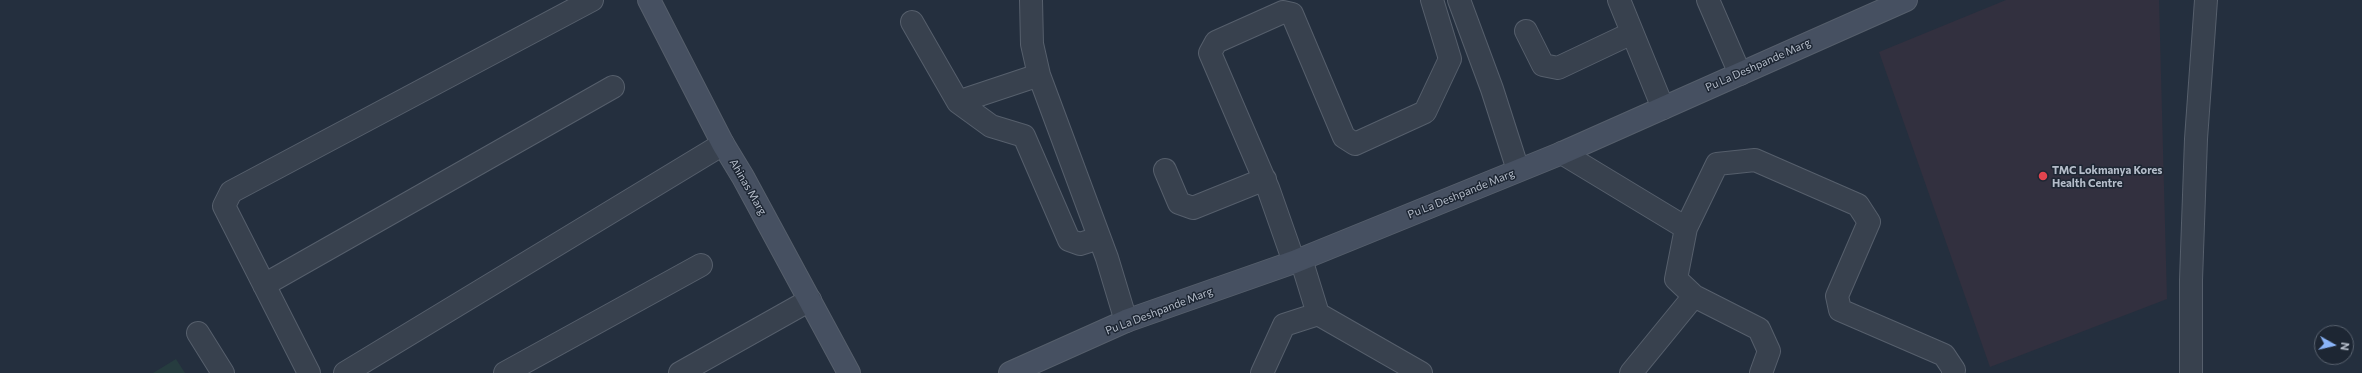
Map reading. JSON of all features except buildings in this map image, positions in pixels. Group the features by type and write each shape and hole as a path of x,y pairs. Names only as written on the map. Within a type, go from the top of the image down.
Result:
{"street":[{"path":"308,373 224,206 231,192 592,0"},
{"name":"Ahinas Marg","path":"649,0 723,144 849,373"},
{"path":"1031,0 1032,44 1039,75 1107,258 1126,321"},
{"path":"1421,373 1318,314 1298,260 1265,180 1210,53 1216,42 1283,12 1292,14 1344,137 1355,144 1425,112 1450,60 1432,0"},
{"path":"1459,0 1492,89 1518,170"},
{"path":"1619,0 1663,108"},
{"path":"1708,0 1740,74"},
{"name":"Pu La Deshpande Marg","path":"1010,373 1126,321 1298,260 1562,153 1906,0"},
{"path":"2191,373 2191,280 2196,139 2206,0"},
{"path":"912,22 958,102 991,126 1024,136 1069,240 1080,244 1099,238"},
{"path":"1526,31 1543,65 1558,68 1632,33"},
{"path":"958,102 1039,75"},
{"path":"264,285 613,87"},
{"path":"345,373 723,144"},
{"path":"1562,153 1686,228"},
{"path":"1761,373 1769,351 1759,329 1694,296 1676,279 1686,228 1717,164 1755,160 1858,205 1869,222 1837,296 1840,310 1944,355 1954,370 1953,373"},
{"path":"1165,170 1179,203 1193,208 1265,180"},
{"path":"505,373 701,265"},
{"path":"1631,373 1694,296"},
{"path":"680,373 810,300"},
{"path":"1262,373 1284,325 1318,314"},
{"path":"198,333 223,373"}],"shaded area":[{"name":"TMC Lokmanya Kores Health Centre","path":"2006,0 2159,0 2167,299 1990,367 1879,52"}],"green space":[{"path":"176,359 185,373 153,373"}],"place":[{"name":"TMC Lokmanya Kores Health Centre","path":"2043,176"}]}
